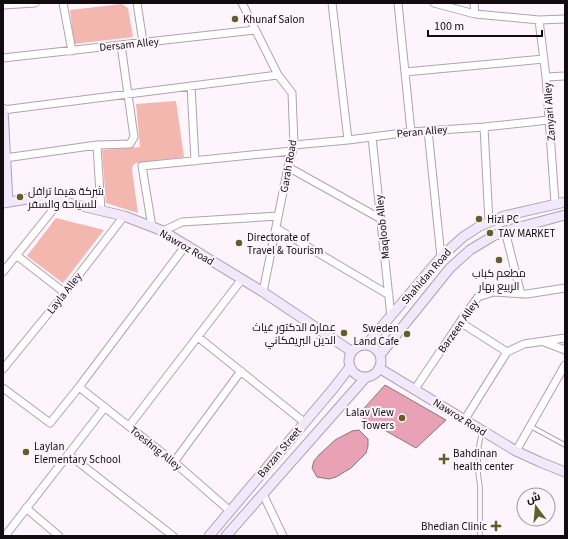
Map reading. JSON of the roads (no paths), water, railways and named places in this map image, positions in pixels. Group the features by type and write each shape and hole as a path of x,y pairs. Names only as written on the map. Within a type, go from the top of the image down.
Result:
{"main road":[{"path":"3,109 5,203"},
{"name":"Nawroz Road","path":"5,203 39,197 124,216 163,231 263,292 351,351"},
{"name":"Shahidan Road","path":"366,345 391,318 441,257 463,237 488,222 504,216 565,202"},
{"name":"Shahidan Road","path":"380,355 450,268 481,242 505,231 565,215"},
{"path":"366,345 374,348 380,355 381,364 374,374 366,377 357,375 350,367 349,358 351,351 357,347 366,345"},
{"name":"Barzan Street","path":"209,536 350,367"},
{"name":"Nawroz Road","path":"379,368 516,451 565,472"},
{"name":"Barzan Street","path":"231,534 263,494 366,377"}],"street":[{"path":"3,5 34,3"},
{"path":"63,3 72,50"},
{"path":"137,3 143,42"},
{"name":"Garah Road","path":"242,3 278,75 292,93 293,148 263,292"},
{"path":"332,3 348,140"},
{"path":"398,3 411,132"},
{"path":"434,3 475,14 538,20 565,19"},
{"path":"474,3 475,14"},
{"name":"Zanyari Alley","path":"538,20 544,59 550,120 555,204"},
{"name":"Dersam Alley","path":"3,58 255,30"},
{"path":"5,158 97,146 130,144 134,138 121,45"},
{"path":"405,72 544,59"},
{"path":"3,109 278,75"},
{"path":"546,77 565,76"},
{"path":"191,86 195,161"},
{"name":"Peran Alley","path":"152,227 142,166 195,161 428,130 484,127 550,120"},
{"path":"484,127 488,222"},
{"path":"428,130 441,257"},
{"name":"Maqloob Alley","path":"372,137 391,318"},
{"path":"97,146 101,211"},
{"path":"288,167 381,219"},
{"path":"3,272 60,201"},
{"name":"Layla Alley","path":"3,369 65,293 124,216"},
{"path":"163,231 182,222 278,216"},
{"path":"276,228 389,295"},
{"path":"505,231 520,294"},
{"path":"3,388 50,423 80,386 186,245"},
{"path":"16,255 65,293"},
{"path":"128,426 242,279"},
{"name":"Barzeen Alley","path":"415,389 478,297 493,292 520,294 565,288"},
{"path":"460,322 507,352"},
{"path":"198,337 304,422"},
{"path":"465,419 507,352 524,344 565,338"},
{"path":"543,342 565,350"},
{"path":"516,451 565,365"},
{"path":"174,462 241,371"},
{"name":"Toeshng Alley","path":"80,386 174,462 230,511"},
{"path":"5,536 105,407"},
{"path":"68,454 172,536"},
{"path":"263,494 283,536"},
{"path":"26,508 59,536"}],"lane":[{"path":"530,426 565,445"},
{"path":"480,536 480,487 478,472 479,445 482,430"}],"place":[{"name":"Khunaf Salon","path":"235,19"},
{"name":"شركة هيما ترافل للسياحة والسفر","path":"20,197"},
{"name":"Hizl PC","path":"479,219"},
{"name":"TAV MARKET","path":"490,233"},
{"name":"Directorate of Travel & Tourism","path":"239,243"},
{"name":"مطعم كباب الربيع بهار","path":"499,260"},
{"name":"عمارة الدكتور غياث الدين البريفكاني","path":"344,333"},
{"name":"Sweden Land Cafe","path":"407,334"},
{"name":"Lalav View Towers","path":"402,418"},
{"name":"Laylan Elementary School","path":"26,452"},
{"name":"Bahdinan health center","path":"444,459"},
{"name":"Bhedian Clinic","path":"496,526"}]}
